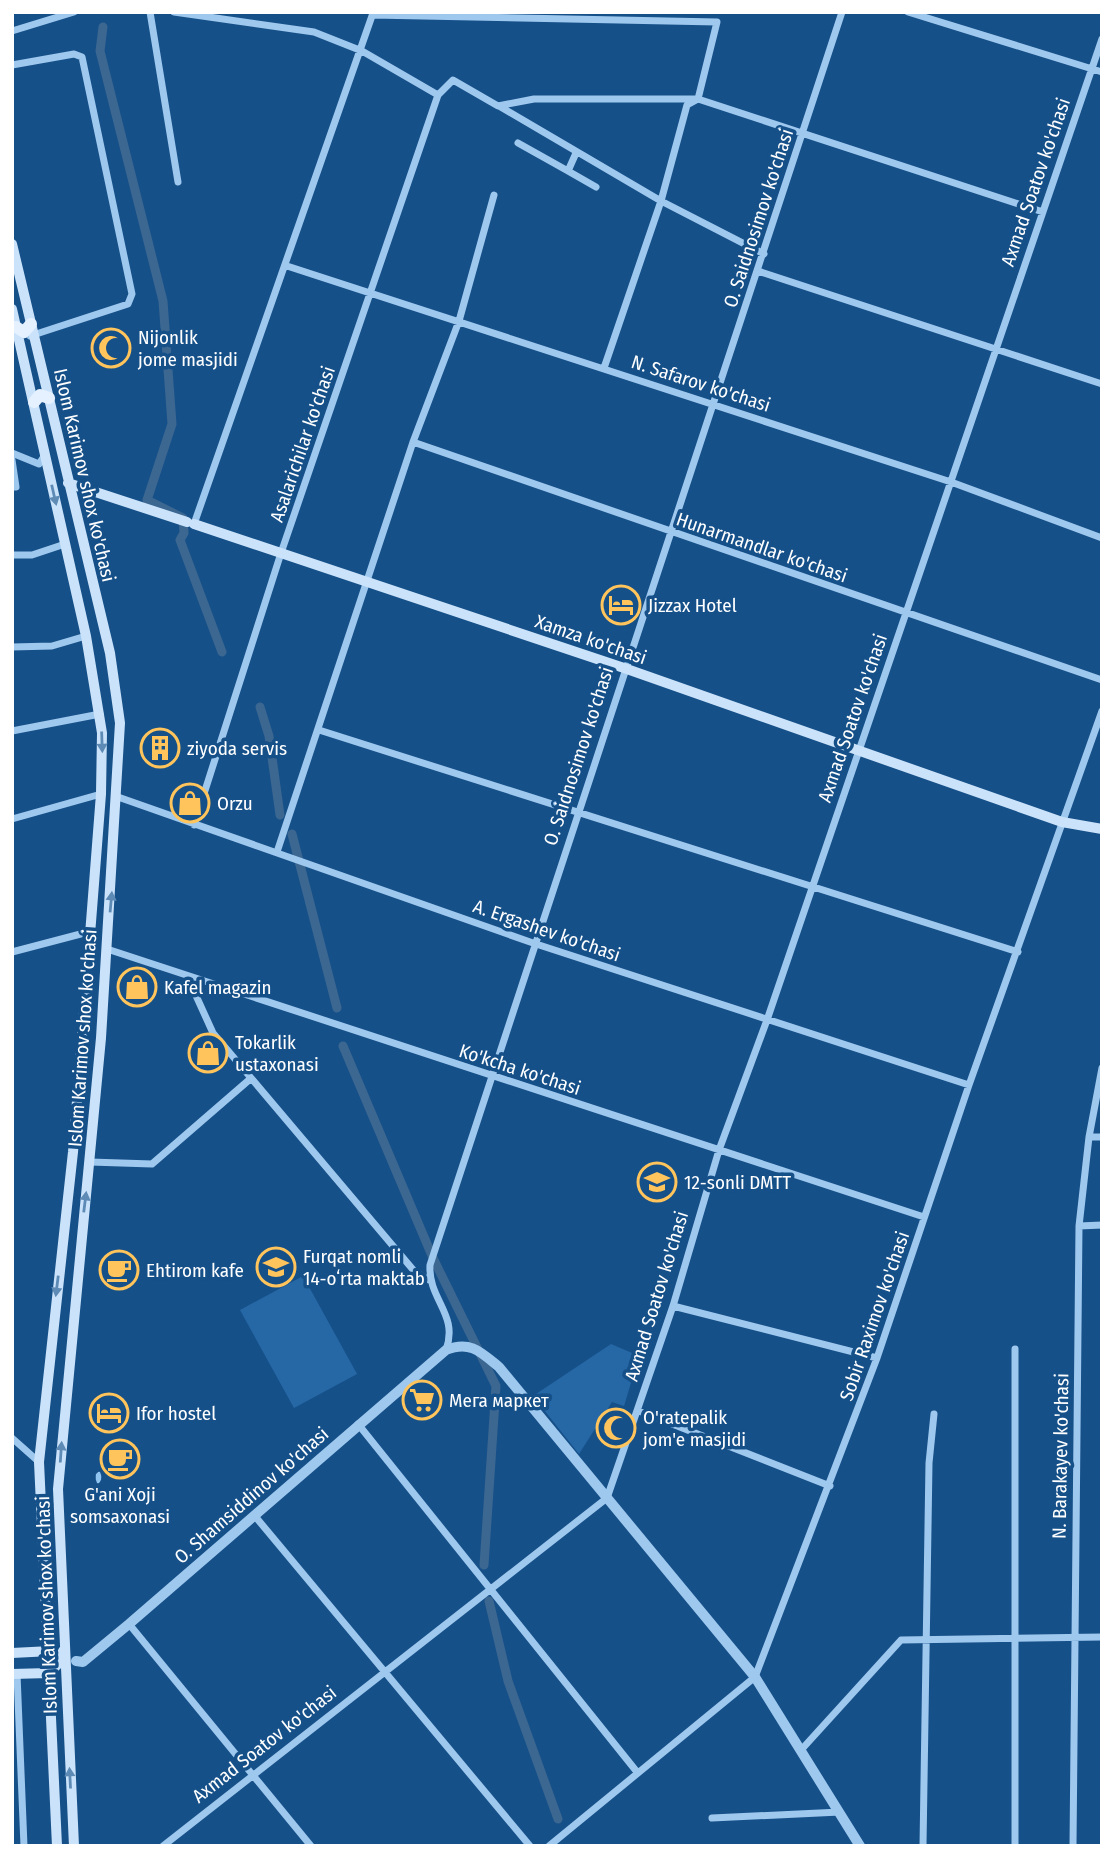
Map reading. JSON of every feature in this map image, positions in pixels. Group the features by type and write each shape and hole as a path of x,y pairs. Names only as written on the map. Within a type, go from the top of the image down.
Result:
{"main road":[{"name":"Islom Karimov shox ko'chasi","path":"12,244 110,653 120,723 118,797 91,1158 58,1489 74,1846"},
{"name":"Islom Karimov shox ko'chasi","path":"12,309 86,636 100,714 101,794 92,931 73,1152 39,1462 57,1846"},
{"path":"18,332 32,329"},
{"path":"34,402 40,395 49,398"},
{"name":"Xamza ko'chasi","path":"68,483 624,668 1062,822 1102,829"},
{"path":"73,1152 75,1157 82,1161 91,1158"},
{"path":"63,1229 74,1222 82,1232"},
{"path":"12,1653 64,1649 59,1663 49,1672"},
{"path":"15,1674 65,1672"}],"street":[{"path":"12,31 74,12"},
{"path":"150,12 178,181"},
{"path":"174,12 314,32 362,51 438,94"},
{"path":"604,368 661,201 687,105 698,99 720,12"},
{"name":"O. Saidnosimov ko'chasi","path":"429,1280 430,1265 533,943 669,533 715,404 842,12"},
{"path":"908,12 1102,72"},
{"path":"187,522 287,266 373,14 717,22"},
{"name":"Axmad Soatov ko'chasi","path":"163,1846 607,1498 673,1306 719,1150 767,1020 1102,39"},
{"path":"12,65 74,54 82,57 132,294 128,304 32,329"},
{"name":"Asalarichilar ko'chasi","path":"194,825 281,553 438,94 453,80 498,106"},
{"path":"498,106 534,99 698,99 1044,212"},
{"path":"498,106 661,201 764,254"},
{"path":"518,144 596,187"},
{"path":"568,171 576,153"},
{"path":"277,852 413,442 459,321 494,195"},
{"name":"N. Safarov ko'chasi","path":"287,266 951,482 1102,538"},
{"path":"758,271 1102,384"},
{"name":"Hunarmandlar ko'chasi","path":"413,442 669,533 1102,680"},
{"path":"12,453 39,464 46,455"},
{"path":"12,460 14,487"},
{"path":"12,555 32,555 65,544"},
{"path":"12,647 52,646 86,636"},
{"name":"Sobir Raximov ko'chasi","path":"549,1846 755,1677 831,1486 877,1358 969,1085 1102,711"},
{"path":"12,731 100,714"},
{"path":"319,730 1018,952"},
{"path":"12,819 101,794"},
{"name":"A. Ergashev ko'chasi","path":"118,797 533,943 969,1085"},
{"path":"12,952 92,931"},
{"name":"Ko'kcha ko'chasi","path":"107,949 188,978 925,1217"},
{"path":"188,978 213,1033 250,1080 415,1272 429,1280 452,1325 446,1350"},
{"name":"N. Barakayev ko'chasi","path":"1073,1846 1072,1637 1079,1226 1089,1137 1102,1069"},
{"path":"91,1158 152,1164 250,1080"},
{"path":"1089,1137 1102,1137"},
{"path":"1079,1226 1102,1225"},
{"path":"673,1306 877,1358"},
{"path":"446,1350 461,1344 478,1350 499,1367 755,1677 860,1846"},
{"path":"1014,1846 1015,1349"},
{"name":"O. Shamsiddinov ko'chasi","path":"65,1672 76,1661 83,1662 129,1625 446,1350"},
{"name":"Axmad Soatov ko'chasi","path":"639,1410 831,1486"},
{"path":"923,1846 929,1464 934,1413"},
{"path":"358,1424 637,1772"},
{"path":"12,1438 39,1462"},
{"path":"254,1515 530,1846"},
{"path":"129,1625 312,1846"},
{"path":"802,1749 901,1640 1102,1637"},
{"path":"64,1649 76,1661"},
{"path":"15,1674 16,1737 24,1846"},
{"path":"712,1818 841,1812"}],"shaded area":[{"path":"303,1276 357,1374 294,1408 240,1310"},
{"path":"611,1344 639,1356 624,1406 612,1402 579,1454 533,1396"}],"waterway":[{"path":"103,27 100,51 163,301 172,424 147,500 183,518 184,533 180,540 222,652"},
{"path":"260,707 269,736 280,815"},
{"path":"292,834 337,1008"},
{"path":"343,1046 433,1258 496,1386 484,1565"},
{"path":"99,1473 100,1476 97,1475 99,1473"},
{"path":"97,1476 100,1476 100,1478 97,1479 97,1476"},
{"path":"97,1479 100,1479 98,1482 97,1479"},
{"path":"489,1601 508,1681 558,1819"}],"place":[{"name":"Nijonlik jome masjidi","path":"111,348"},
{"name":"Jizzax Hotel","path":"621,605"},
{"name":"ziyoda servis","path":"160,748"},
{"name":"Orzu","path":"190,803"},
{"name":"Kafel magazin","path":"137,987"},
{"name":"Tokarlik ustaxonasi","path":"208,1053"},
{"name":"12-sonli DMTT","path":"657,1182"},
{"name":"Furqat nomli 14-oʻrta maktab","path":"276,1267"},
{"name":"Ehtirom kafe","path":"119,1270"},
{"name":"Мега маркет","path":"422,1400"},
{"name":"Ifor hostel","path":"109,1413"},
{"name":"O'ratepalik jom'e masjidi","path":"616,1428"},
{"name":"G'ani Xoji somsaxonasi","path":"120,1459"}]}
